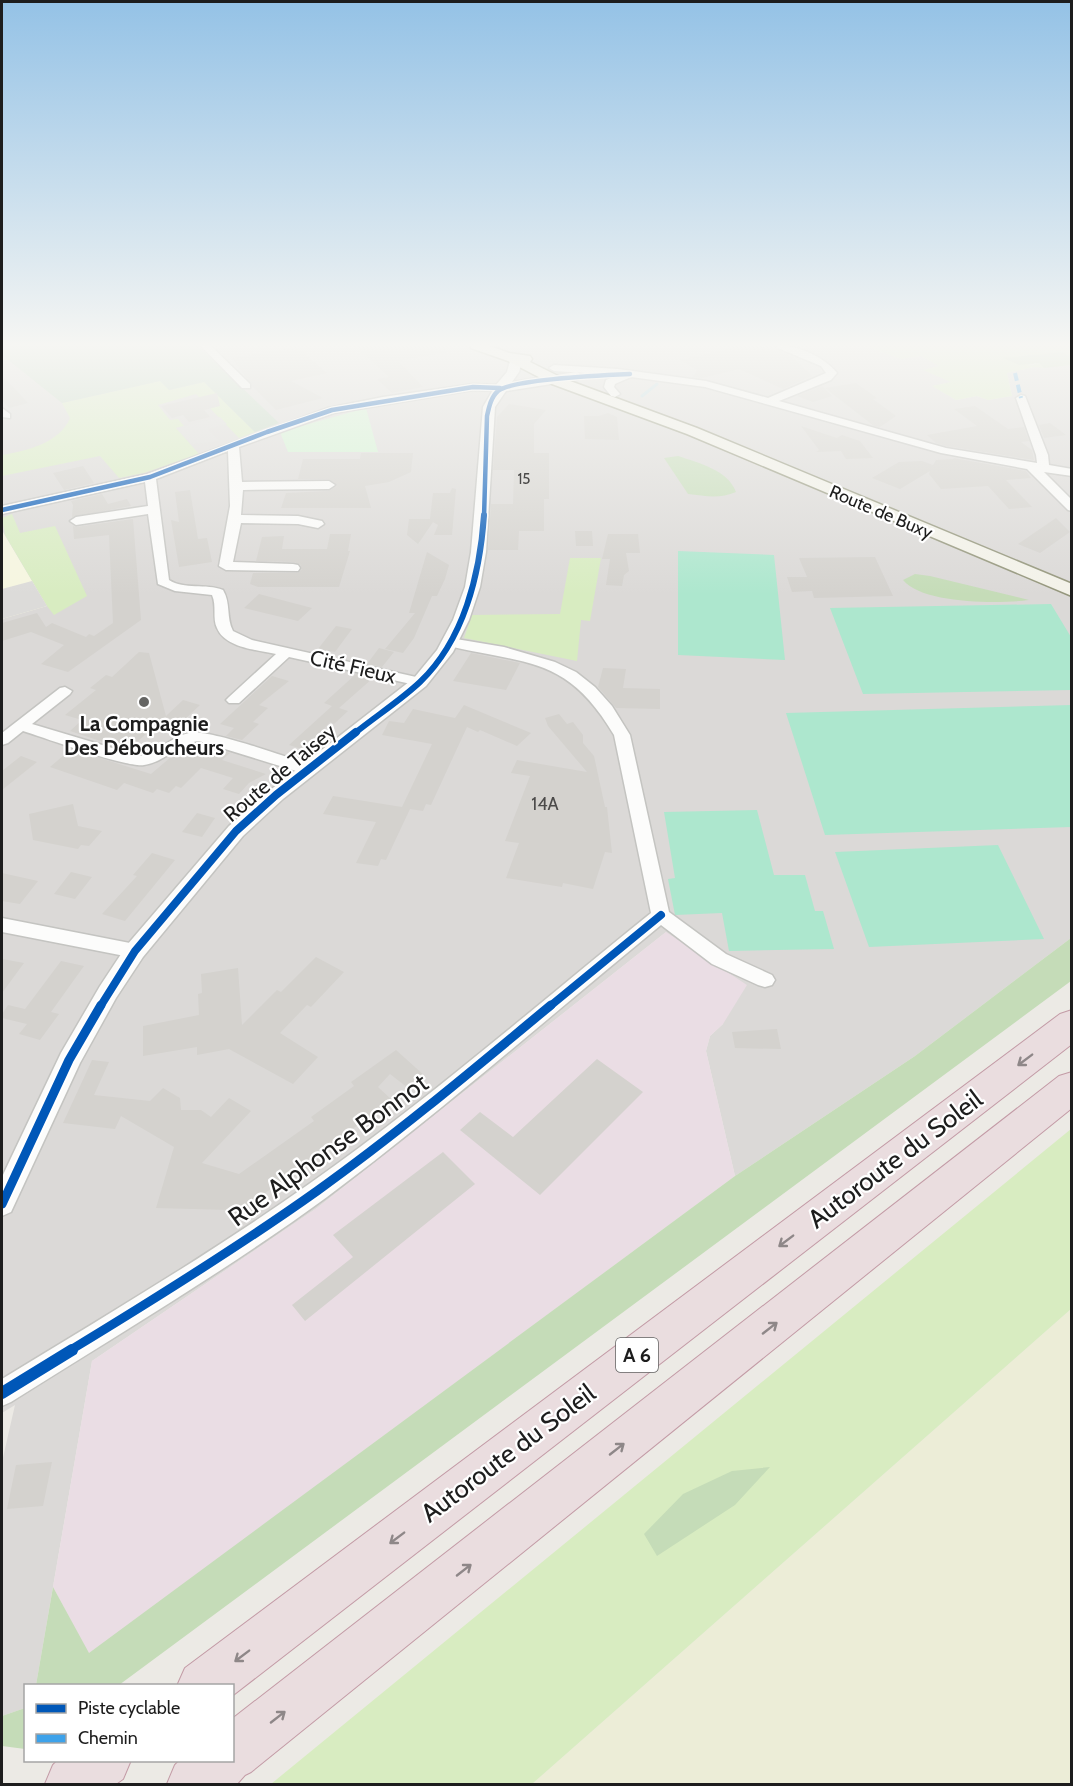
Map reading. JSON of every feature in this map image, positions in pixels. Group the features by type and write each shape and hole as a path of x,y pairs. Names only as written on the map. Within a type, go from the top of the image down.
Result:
{"highway":[{"name":"Autoroute du Soleil","path":"206,1684 1071,1024"},
{"path":"234,1751 1071,1087"},
{"path":"72,1785 103,1762"},
{"path":"194,1785 223,1762"}],"main road":[{"name":"Route de Buxy","path":"686,428 1071,591"},
{"name":"Route de Buxy","path":"686,428 692,431"}],"street":[{"path":"2,510 150,477 277,428"},
{"name":"Route de Taisey","path":"2,1204 69,1060 108,992 135,951 236,831 420,682 436,666 466,608 481,549 488,428"},
{"name":"Route de Buxy","path":"865,428 934,448 1071,473"},
{"path":"1032,428 1042,455 1037,468 1071,507"},
{"path":"233,445 238,486 237,519 225,567 293,568"},
{"name":"Cité Fieux","path":"150,477 163,581 171,588 199,588 218,593 222,600 222,625 229,636 248,643 420,682"},
{"path":"238,486 329,485"},
{"path":"76,521 154,509"},
{"path":"237,519 298,520 318,524"},
{"path":"181,602 199,588"},
{"path":"450,642 524,656 560,669 584,684 612,717 621,735 661,915 719,959 765,980"},
{"name":"Cité Fieux","path":"234,700 286,652"},
{"path":"2,741 65,691"},
{"path":"22,726 138,761 147,761 157,757 188,736 200,736 309,770"},
{"name":"Rue Alphonse Bonnot","path":"2,1393 176,1284 318,1190 661,915"},
{"path":"2,925 135,951"}],"shaded area":[{"path":"2,428 1071,428 1071,938 915,1056 735,1176 706,1051 710,1036 723,1024 666,932 317,1208 92,1361 36,1684 24,1684 24,1708 2,1716 2,1462 15,1405 2,1413"},
{"path":"176,428 210,428 208,429 220,441 191,444"},
{"path":"251,428 265,428 255,432"},
{"path":"2,532 47,606 2,619"},
{"path":"32,581 47,606 2,619 2,589"},
{"path":"666,932 747,985 723,1024 710,1036 706,1051 735,1176 89,1654 53,1587 92,1361 317,1208"},
{"path":"1071,1309 1071,1784 532,1784"}],"green space":[{"path":"64,428 176,428 199,454 144,473 119,478 100,456 2,476 2,455 41,444 59,434"},
{"path":"230,428 251,428 255,432 239,438"},
{"path":"293,428 372,428 378,452 288,452 280,432"},
{"path":"678,456 712,468 727,478 736,492 718,496 688,494 664,458"},
{"path":"12,514 20,533 55,526 87,596 54,615 5,535 2,518"},
{"path":"678,551 774,555 785,660 678,655"},
{"path":"570,558 601,558 590,621 581,620 577,661 464,638 472,615 560,614"},
{"path":"915,574 1029,600 981,602 944,598 913,588 903,580"},
{"path":"1051,604 1071,637 1071,690 863,694 830,608"},
{"path":"1071,705 1071,827 825,835 786,713"},
{"path":"757,810 774,875 805,875 815,911 823,911 834,949 729,951 722,913 675,915 668,879 675,878 664,812"},
{"path":"998,845 1044,939 869,947 835,852"},
{"path":"1071,938 1071,981 120,1684 36,1684 53,1587 89,1653 735,1176 915,1056"},
{"path":"1071,1129 1071,1309 532,1784 271,1784"},
{"path":"770,1467 735,1505 657,1556 644,1534 683,1494 732,1471"},
{"path":"24,1708 24,1749 2,1746 2,1716"}],"building":[{"path":"496,428 534,428 534,453 549,453 549,499 544,499 544,531 519,531 518,550 488,550 491,504 513,504 514,470 493,470"},
{"path":"585,428 618,428 619,440 585,439"},
{"path":"803,428 837,438 842,435 860,441 873,458 846,459 841,451 816,452 819,450"},
{"path":"964,428 1024,428 1029,441 1021,442 1032,450 1034,460 946,446 936,443 927,435"},
{"path":"1040,428 1057,428 1066,435 1044,438"},
{"path":"361,453 413,453 411,472 389,482 365,486 371,508 281,508 286,493 329,491 337,486 329,479 298,479 303,459 360,459"},
{"path":"953,458 1026,471 1031,478 1006,480 1032,507 1009,509 988,486 941,489 929,474 930,471 900,489 872,478 899,462 922,461 933,465 936,460"},
{"path":"83,466 94,483 64,490 53,473"},
{"path":"452,488 456,489 452,535 434,535 438,525 433,522 418,544 407,535 409,519 430,519 433,493 450,493"},
{"path":"190,490 198,539 207,538 212,562 179,567 171,520 179,522 175,492"},
{"path":"102,494 108,504 127,499 131,506 72,517 71,501"},
{"path":"1056,518 1070,532 1040,553 1018,544"},
{"path":"133,519 141,620 68,672 41,664 64,645 31,632 2,641 2,623 37,613 46,627 52,623 86,637 89,634 94,636 113,623 109,535 74,539 73,526"},
{"path":"575,531 592,531 593,546 576,546"},
{"path":"330,534 351,534 348,551 350,551 339,587 258,587 250,584 253,573 298,573 302,569 300,564 293,562 256,561 262,537 284,536 282,549 327,549"},
{"path":"608,534 638,534 640,553 626,553 629,571 624,575 622,586 606,585 610,559 602,559"},
{"path":"427,552 449,565 445,579 437,596 432,596 414,638 403,653 385,649 415,613 409,613"},
{"path":"875,557 893,596 814,598 812,591 792,592 787,577 807,577 799,558"},
{"path":"259,594 312,608 298,621 244,608"},
{"path":"336,626 352,629 335,652 318,649"},
{"path":"379,648 394,652 382,667 367,664"},
{"path":"139,652 149,653 166,716 183,700 200,705 182,722 165,717 128,750 70,731 82,720 65,715 96,690 90,688 106,675 112,677"},
{"path":"471,653 520,663 506,690 453,681"},
{"path":"603,668 626,669 623,688 660,689 660,709 616,708 598,687"},
{"path":"356,674 373,678 339,708 348,711 334,724 330,722 305,750 289,745 332,706 324,703"},
{"path":"272,676 289,681 259,705 268,708 253,722 259,724 242,740 226,736 234,728 220,724"},
{"path":"464,705 531,733 517,746 480,730 478,732 467,727 431,805 426,804 423,811 410,809 386,860 381,859 378,866 356,863 376,822 323,814 333,796 402,807 432,744 382,735 389,721 404,723 413,709 455,718"},
{"path":"559,714 567,724 573,722 583,735 583,743 594,756 605,807 607,807 612,853 605,852 593,889 563,883 562,887 506,878 519,843 505,841 530,776 511,773 517,760 587,772 548,726 545,718"},
{"path":"213,748 230,753 222,760 266,774 249,783 239,794 223,789 233,778 201,768 181,788 176,786 169,793 157,789 153,793 124,783 117,790 50,767 71,749 151,774 178,751 204,757"},
{"path":"21,756 37,762 2,790 2,771"},
{"path":"73,804 78,826 102,831 89,846 81,845 78,849 33,840 29,814"},
{"path":"197,813 215,818 202,837 182,832"},
{"path":"152,853 175,860 125,921 102,914 137,876 133,875"},
{"path":"71,872 92,877 75,899 54,894"},
{"path":"2,873 38,881 20,904 2,901"},
{"path":"316,957 344,972 311,1007 307,1005 280,1033 318,1057 293,1084 229,1049 197,1055 197,1047 143,1056 143,1026 199,1015 198,994 202,993 201,974 238,968 242,1025 277,990 281,992"},
{"path":"2,959 24,963 2,993"},
{"path":"61,961 84,966 51,1012 59,1014 40,1040 19,1034 27,1024 2,1018 2,1014 8,1005 25,1009"},
{"path":"777,1029 781,1049 735,1048 732,1032"},
{"path":"396,1050 425,1076 408,1088 390,1074 378,1087 392,1100 234,1216 229,1210 156,1208 174,1147 121,1116 115,1129 63,1123 92,1060 109,1062 94,1095 150,1101 163,1088 180,1098 181,1110 201,1110 211,1117 229,1098 251,1111 202,1163 239,1174 314,1121 311,1117 354,1086 351,1082"},
{"path":"597,1059 643,1092 540,1195 460,1130 480,1112 513,1137"},
{"path":"443,1152 475,1184 305,1321 292,1305 353,1257 333,1235"},
{"path":"52,1462 43,1506 7,1509 16,1465"}],"cycle path":[{"path":"2,510 150,477 278,428"},
{"path":"2,1204 69,1060 108,992 135,951 236,831 276,795 420,682 440,659 462,618 476,574 482,544 487,428"},
{"path":"2,1393 201,1269 318,1190 448,1089 661,915"}],"place":[{"name":"La Compagnie Des Déboucheurs","path":"144,702"}]}
